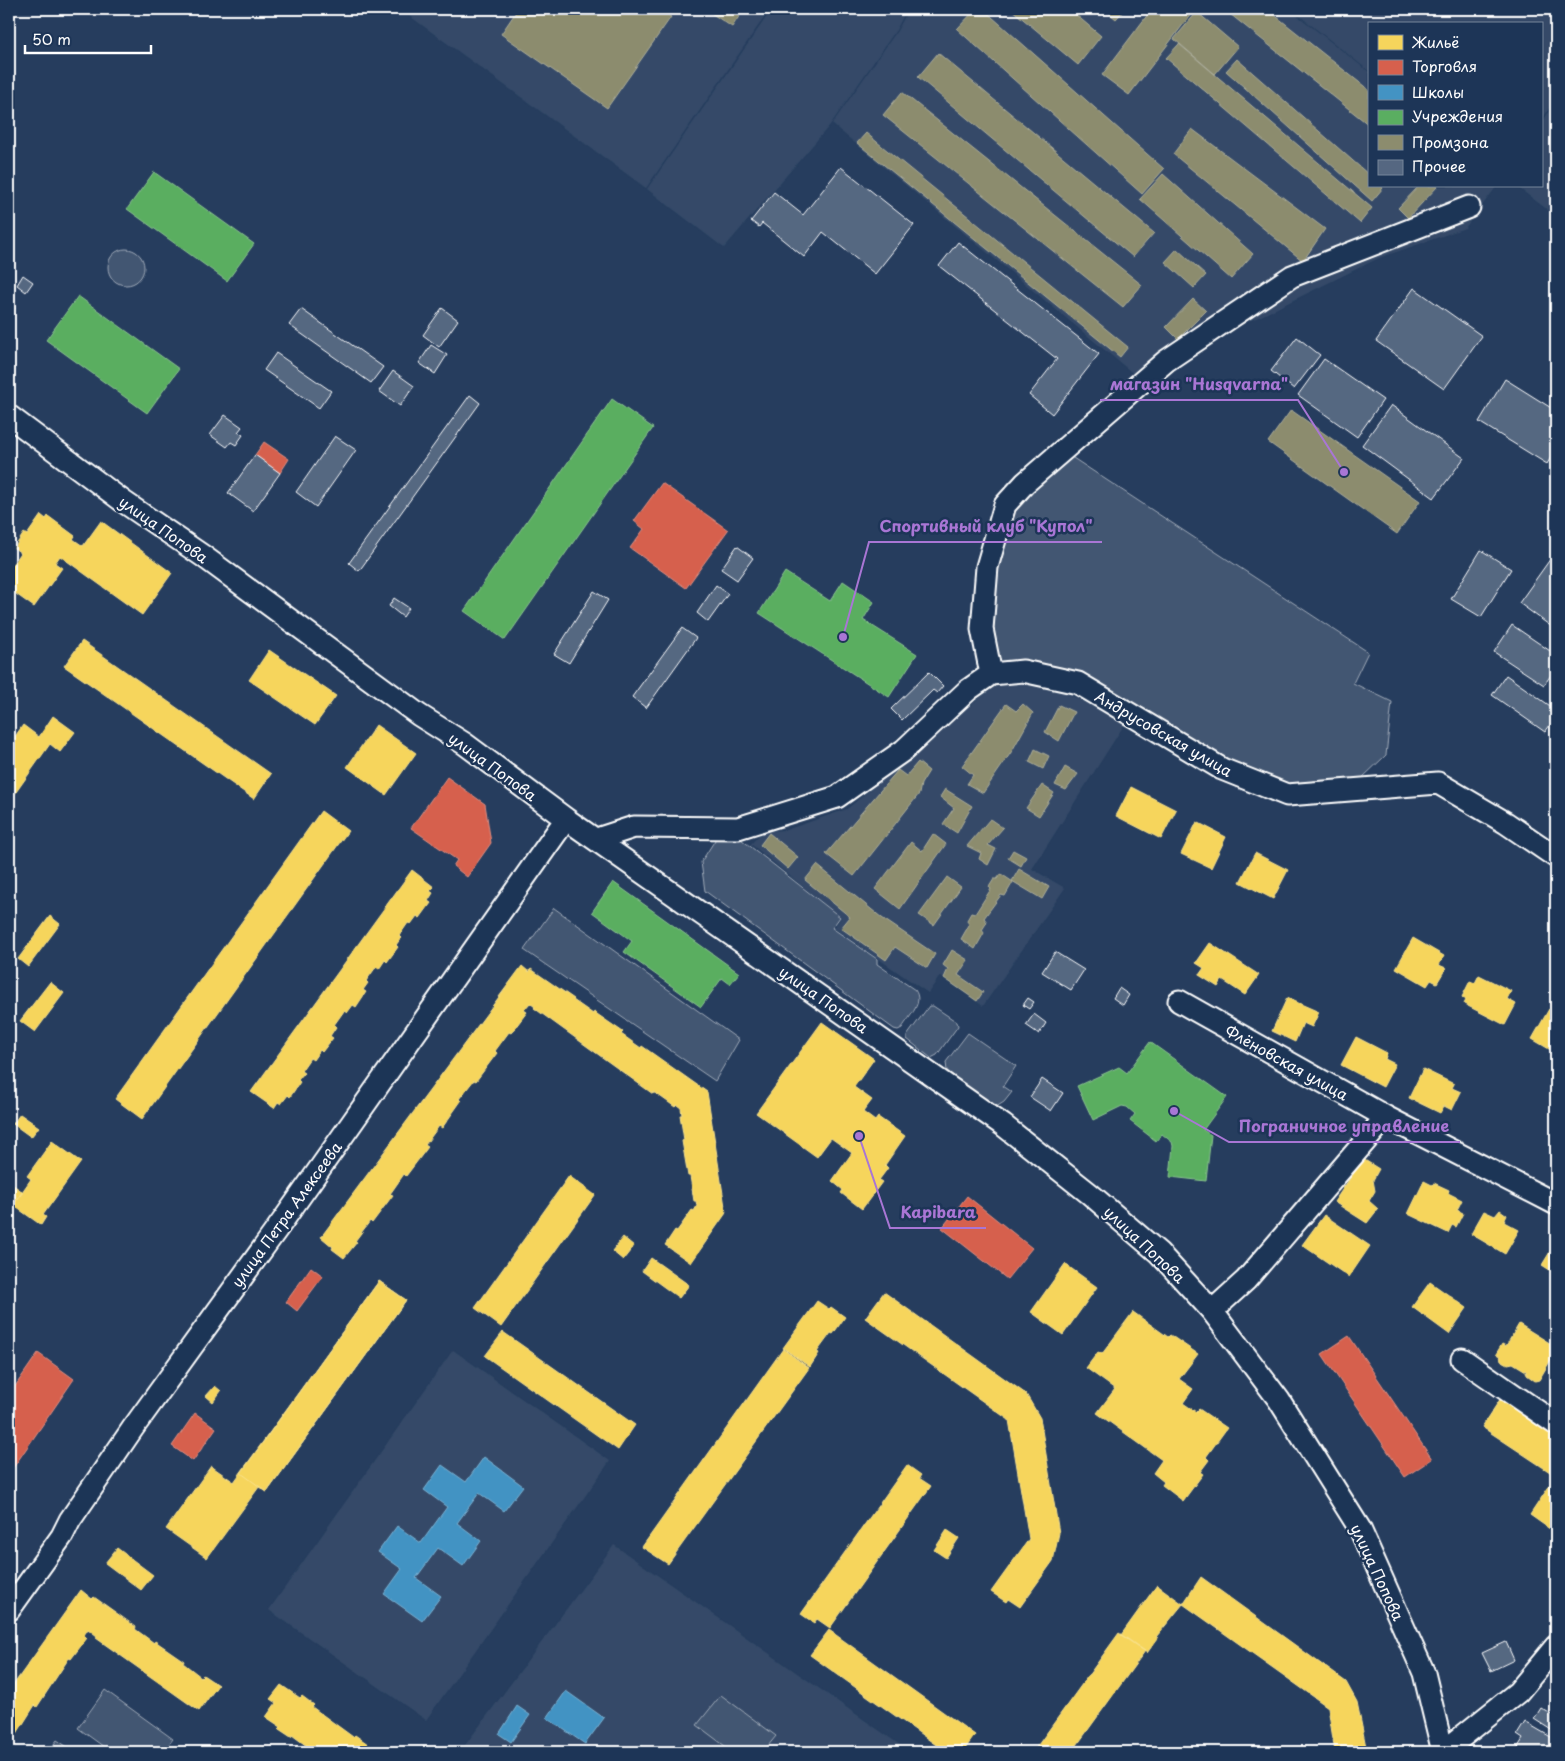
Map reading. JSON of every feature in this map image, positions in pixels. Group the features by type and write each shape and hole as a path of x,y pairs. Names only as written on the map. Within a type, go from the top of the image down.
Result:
{"street":[{"path":"597,839 634,827 738,828 837,796 904,750 968,690 991,674 982,629 987,567 1005,505 1025,483 1166,361 1292,276 1468,207"},
{"name":"улица Попова","path":"9,416 124,502 203,556 411,709 465,744 566,819 1003,1125 1090,1194 1159,1253 1212,1311 1280,1400 1360,1529 1424,1673 1443,1752"},
{"name":"Андрусовская улица","path":"991,674 1023,671 1078,683 1222,769 1287,795 1438,783 1506,823 1556,857"},
{"name":"улица Петра Алексеева","path":"9,1610 62,1536 70,1520 133,1428 288,1214 566,819"},
{"name":"Флёновская улица","path":"1179,1001 1386,1117 1556,1204"},
{"path":"1212,1311 1246,1280 1386,1117"},
{"path":"1462,1359 1556,1424"},
{"path":"1443,1752 1518,1692 1556,1646"}],"shaded area":[{"path":"400,9 770,9 646,188"},
{"path":"772,9 907,9 896,30 830,125 724,248 647,189"},
{"path":"909,9 1289,9 1368,71 1368,188 1495,188 1465,228 1379,258 1259,317 1220,332 1147,385 832,124 897,31"},
{"path":"1291,9 1539,9 1556,20 1556,98 1542,119 1542,22 1368,22 1368,70"},
{"path":"1556,101 1556,216 1519,188 1542,188 1542,122"},
{"path":"126,249 133,250 139,254 143,260 143,274 139,280 133,284 126,285 119,284 113,280 109,274 108,267 109,260 113,254 119,250"},
{"path":"1070,456 1368,652 1353,683 1392,702 1386,755 1360,780 1290,786 1227,762 1083,675 996,664 990,627 995,563 1014,508"},
{"path":"1041,681 1126,722 1032,869 1065,888 983,1006 940,976 928,993 834,928 841,918 751,844 763,831 786,830 847,809 995,685"},
{"path":"737,836 840,917 832,928 877,959 877,964 915,990 918,1000 917,1004 902,1028 894,1029 705,891 701,862 717,837"},
{"path":"554,908 739,1040 715,1081 524,950"},
{"path":"929,1006 933,1006 957,1022 958,1026 937,1055 931,1058 907,1039 907,1036"},
{"path":"968,1033 1016,1066 1003,1086 1012,1092 1004,1102 996,1107 947,1071 946,1062"},
{"path":"453,1350 610,1461 426,1720 269,1610"},
{"path":"614,1545 910,1752 460,1752"},
{"path":"105,1690 173,1739 163,1752 111,1752 78,1728"},
{"path":"721,1695 776,1736 763,1752 733,1752 697,1725"},
{"path":"57,1740 75,1752 48,1752"}],"building: Жильё":[{"path":"41,515 46,519 48,516 75,536 73,539 83,546 101,521 172,573 142,615 60,556 55,563 62,568 34,607 9,589 9,569 21,553 14,548 24,533 27,535"},
{"path":"82,641 271,774 254,799 64,666"},
{"path":"269,650 336,696 315,725 249,680"},
{"path":"53,716 75,732 60,752 50,744 9,802 9,745 23,725 39,737"},
{"path":"376,725 416,753 386,795 347,767"},
{"path":"1131,787 1176,810 1161,839 1116,816"},
{"path":"321,811 348,831 142,1119 115,1099"},
{"path":"1197,822 1226,837 1211,868 1181,854"},
{"path":"1255,853 1288,870 1273,899 1240,882"},
{"path":"412,870 434,887 430,891 433,893 428,901 431,903 420,918 417,916 411,924 408,923 399,936 401,938 396,945 398,947 387,962 385,960 379,969 376,967 366,981 368,983 363,990 366,992 356,1007 353,1005 347,1013 344,1011 334,1025 336,1027 330,1036 333,1038 322,1052 320,1050 313,1060 310,1058 301,1071 304,1073 298,1080 300,1082 290,1097 288,1095 281,1104 278,1102 274,1108 251,1092"},
{"path":"50,916 60,924 28,967 18,959"},
{"path":"1413,938 1444,956 1439,965 1446,968 1437,983 1431,980 1427,986 1396,968"},
{"path":"1210,943 1259,975 1245,995 1222,980 1218,987 1199,975 1204,968 1196,963"},
{"path":"522,966 529,972 531,969 593,1014 594,1012 623,1032 621,1034 641,1048 642,1046 707,1092 726,1213 691,1263 665,1245 675,1230 677,1231 697,1206 696,1201 694,1201 690,1176 688,1176 682,1141 684,1140 680,1115 682,1115 681,1108 677,1105 675,1107 654,1092 653,1094 534,1008 530,1003 524,1010 527,1012 511,1033 509,1032 495,1051 497,1053 476,1081 474,1080 459,1099 461,1101 442,1128 439,1126 425,1145 428,1147 406,1176 404,1174 390,1194 393,1195 372,1223 370,1221 344,1258 321,1237"},
{"path":"1479,975 1511,991 1507,999 1516,1004 1505,1025 1464,1004 1466,1000 1462,997 1470,981 1475,983"},
{"path":"50,982 64,993 35,1032 20,1021"},
{"path":"1287,998 1319,1012 1312,1027 1303,1023 1295,1042 1272,1031"},
{"path":"1549,1009 1556,1013 1556,1053 1532,1039"},
{"path":"822,1022 874,1059 854,1087 872,1100 863,1112 875,1121 878,1117 905,1136 885,1165 888,1168 879,1180 882,1182 862,1209 841,1193 843,1190 832,1181 852,1153 831,1138 817,1157 756,1113"},
{"path":"1356,1037 1387,1053 1385,1059 1395,1064 1383,1087 1341,1065"},
{"path":"1423,1069 1454,1084 1452,1088 1461,1092 1452,1110 1444,1106 1440,1113 1409,1098"},
{"path":"20,1114 39,1127 31,1137 13,1124"},
{"path":"52,1141 81,1162 43,1215 46,1217 41,1225 13,1205 31,1179 27,1176"},
{"path":"1363,1159 1379,1169 1373,1180 1375,1191 1369,1201 1378,1209 1367,1223 1334,1202"},
{"path":"569,1176 595,1195 501,1327 475,1308"},
{"path":"1424,1181 1432,1185 1434,1183 1449,1190 1448,1193 1462,1200 1457,1210 1463,1213 1456,1227 1452,1225 1448,1233 1408,1214"},
{"path":"9,1182 23,1192 9,1211"},
{"path":"1500,1210 1507,1215 1504,1222 1519,1230 1505,1254 1471,1234 1484,1211 1495,1216"},
{"path":"1324,1215 1370,1246 1349,1277 1302,1245"},
{"path":"623,1237 634,1246 623,1260 612,1251"},
{"path":"1556,1242 1556,1274 1542,1265"},
{"path":"651,1258 689,1285 679,1298 642,1271"},
{"path":"1065,1264 1097,1287 1063,1335 1031,1312"},
{"path":"379,1281 406,1300 267,1492 241,1473"},
{"path":"379,1281 406,1300 267,1492 259,1487 207,1558 166,1529 211,1466 234,1482"},
{"path":"1430,1282 1467,1308 1449,1334 1412,1307"},
{"path":"884,1292 1026,1394 1040,1418 1059,1533 1053,1561 1020,1607 1008,1599 1006,1602 991,1592 1029,1539 1009,1420 865,1318"},
{"path":"817,1301 829,1309 831,1307 845,1317 817,1352 819,1353 810,1367 783,1348"},
{"path":"1133,1312 1168,1337 1170,1335 1198,1354 1179,1379 1193,1389 1183,1403 1196,1412 1199,1409 1227,1428 1206,1457 1209,1460 1200,1472 1203,1474 1183,1501 1162,1485 1164,1482 1153,1473 1162,1460 1097,1413 1115,1389 1086,1368 1098,1352 1102,1354"},
{"path":"1519,1324 1556,1347 1556,1351 1539,1380 1535,1381 1527,1375 1526,1371 1513,1363 1508,1364 1496,1354 1502,1344 1506,1346"},
{"path":"503,1332 635,1425 618,1450 485,1356"},
{"path":"783,1349 809,1368 668,1564 642,1547"},
{"path":"215,1386 221,1391 213,1402 206,1396"},
{"path":"1556,1391 1556,1402 1551,1400"},
{"path":"1501,1398 1556,1435 1556,1476 1482,1427"},
{"path":"907,1465 921,1475 919,1478 931,1486 830,1628 817,1619 814,1623 801,1614"},
{"path":"1556,1476 1556,1528 1554,1532 1530,1515"},
{"path":"947,1530 959,1538 946,1558 934,1550"},
{"path":"117,1548 153,1575 141,1590 105,1563"},
{"path":"1201,1577 1346,1682 1357,1702 1367,1752 1335,1752 1328,1707 1183,1604"},
{"path":"1157,1585 1183,1604 1156,1637 1158,1638 1147,1653 1121,1635"},
{"path":"81,1590 136,1627 135,1629 154,1643 155,1641 184,1661 183,1663 201,1677 203,1675 218,1685 199,1711 96,1638 97,1636 88,1629 84,1635 87,1638 71,1659 69,1658 37,1707 35,1705 9,1746 9,1691"},
{"path":"829,1630 975,1735 965,1749 962,1747 958,1752 946,1752 810,1655"},
{"path":"1119,1633 1145,1651 1072,1752 1033,1752"},
{"path":"281,1685 300,1698 302,1696 314,1705 312,1707 353,1737 355,1735 368,1744 367,1746 375,1752 315,1752 292,1735 291,1737 279,1729 281,1727 266,1717 276,1703 270,1699"}],"building: Торговля":[{"path":"264,442 289,459 280,473 255,455"},
{"path":"662,483 728,530 686,588 630,548 644,529 634,521"},
{"path":"447,777 485,804 491,843 467,877 453,866 457,860 411,828"},
{"path":"967,1196 1032,1248 1007,1279 942,1228"},
{"path":"311,1267 323,1276 297,1311 286,1302"},
{"path":"1349,1336 1432,1459 1405,1477 1322,1354"},
{"path":"38,1353 74,1379 13,1468 9,1465 9,1395"},
{"path":"195,1413 216,1428 193,1461 172,1446"}],"building: Школы":[{"path":"484,1457 523,1486 504,1511 479,1493 457,1523 481,1541 463,1566 438,1548 416,1578 441,1596 422,1621 384,1594 402,1569 378,1552 397,1526 421,1543 447,1507 424,1490 442,1465 466,1482"},
{"path":"566,1691 604,1718 585,1744 547,1718"},
{"path":"517,1706 530,1715 511,1742 499,1734"},
{"path":"642,1746 651,1752 638,1752"}],"building: Учреждения":[{"path":"154,172 254,244 227,281 127,209"},
{"path":"78,296 179,369 147,413 46,340"},
{"path":"612,399 653,428 505,640 464,611"},
{"path":"785,572 830,601 843,581 874,602 863,620 917,654 889,697 759,613"},
{"path":"613,882 739,973 730,984 722,978 701,1007 624,952 632,941 592,912"},
{"path":"1150,1042 1227,1097 1203,1130 1211,1135 1206,1181 1170,1177 1172,1142 1162,1134 1156,1141 1130,1121 1135,1114 1127,1107 1122,1106 1093,1120 1077,1086 1119,1067 1127,1073"}],"building: Промзона":[{"path":"518,9 660,9 671,17 607,108 501,34"},
{"path":"705,9 744,9 732,27"},
{"path":"976,9 983,9 1164,169 1142,194 957,29"},
{"path":"1011,9 1069,9 1101,36 1078,65"},
{"path":"1104,9 1125,9 1116,19"},
{"path":"1152,9 1195,9 1129,95 1102,75"},
{"path":"1267,9 1368,89 1368,124 1225,10"},
{"path":"1197,12 1238,47 1215,74 1174,39"},
{"path":"1179,44 1372,208 1360,223 1166,58"},
{"path":"938,53 1154,233 1133,257 918,77"},
{"path":"1237,59 1368,174 1368,188 1383,188 1372,201 1226,71"},
{"path":"902,92 1142,285 1123,307 883,115"},
{"path":"1192,129 1325,229 1303,261 1173,154"},
{"path":"866,133 1128,347 1120,357 857,143"},
{"path":"1163,174 1253,254 1231,279 1140,199"},
{"path":"1417,188 1436,188 1408,218 1398,208"},
{"path":"1177,249 1206,275 1194,288 1165,262"},
{"path":"1193,299 1206,311 1178,339 1166,327"},
{"path":"1291,410 1420,501 1397,534 1268,442"},
{"path":"1006,704 1016,711 1023,704 1033,713 1012,751 983,793 967,784 973,775 962,766"},
{"path":"1059,705 1074,712 1059,741 1045,732"},
{"path":"1035,749 1049,756 1043,769 1029,762"},
{"path":"918,762 929,771 921,784 919,794 854,876 826,854 898,770 906,776"},
{"path":"1065,767 1078,774 1066,790 1055,785"},
{"path":"1042,785 1054,793 1039,816 1026,808"},
{"path":"945,789 972,806 957,833 943,824 954,808 940,797"},
{"path":"990,819 1003,828 988,845 996,849 988,865 979,859 981,853 967,846"},
{"path":"769,833 798,857 788,869 760,845"},
{"path":"933,834 946,844 900,909 875,889 911,842 922,851"},
{"path":"1013,850 1026,857 1021,866 1008,858"},
{"path":"817,865 882,918 935,954 927,968 895,947 886,960 841,928 850,917 805,880"},
{"path":"1019,869 1049,887 1042,899 1012,881"},
{"path":"1001,874 1013,882 1005,896 1001,895 984,918 987,922 982,930 984,933 975,949 961,939 969,925 967,920 971,913 975,914 991,889 989,887 994,879 997,879"},
{"path":"947,877 961,887 934,925 919,915"},
{"path":"952,950 968,960 958,975 983,992 977,1001 944,978 948,969 943,965"}],"building: Прочее":[{"path":"841,167 914,225 875,274 823,232 804,257 762,223 759,227 751,221 774,192 803,215"},
{"path":"958,242 1099,354 1052,414 1029,395 1057,359 939,266"},
{"path":"23,275 33,282 26,292 17,285"},
{"path":"1414,288 1482,336 1444,389 1376,341"},
{"path":"9,303 15,308 9,317"},
{"path":"442,308 458,320 439,347 423,335"},
{"path":"301,309 383,367 371,383 289,325"},
{"path":"1297,337 1320,355 1294,389 1271,371"},
{"path":"431,345 447,355 435,374 419,363"},
{"path":"276,353 331,391 319,408 264,370"},
{"path":"1324,359 1383,400 1357,437 1298,395"},
{"path":"393,371 414,386 400,406 379,391"},
{"path":"1505,379 1556,411 1556,449 1547,464 1479,422"},
{"path":"470,395 480,403 359,571 349,563"},
{"path":"1391,405 1464,458 1434,498 1362,445"},
{"path":"225,415 242,427 238,432 243,435 236,445 231,442 227,447 210,435"},
{"path":"335,436 356,450 316,507 296,492"},
{"path":"255,455 280,473 253,511 228,493"},
{"path":"737,546 753,558 737,580 721,569"},
{"path":"1481,550 1511,569 1481,617 1451,599"},
{"path":"1556,551 1556,630 1519,603"},
{"path":"716,585 728,594 708,622 697,613"},
{"path":"594,591 608,600 569,663 554,654"},
{"path":"394,598 409,608 403,617 389,606"},
{"path":"1512,625 1556,655 1556,668 1544,685 1494,652"},
{"path":"682,628 696,638 646,708 632,697"},
{"path":"929,672 943,686 937,693 933,690 902,720 891,709"},
{"path":"1506,675 1556,710 1556,717 1545,732 1492,695"},
{"path":"1055,952 1084,970 1071,990 1042,972"},
{"path":"1119,988 1129,995 1123,1005 1113,998"},
{"path":"1028,998 1034,1002 1029,1009 1023,1005"},
{"path":"1034,1014 1046,1023 1039,1034 1026,1025"},
{"path":"1042,1079 1063,1093 1051,1111 1030,1097"},
{"path":"1506,1642 1514,1660 1491,1671 1482,1653"},
{"path":"1541,1708 1556,1717 1556,1733 1534,1719"},
{"path":"1525,1722 1556,1740 1556,1752 1515,1752 1523,1739 1517,1735"}],"place":[{"name":"магазин \"Husqvarna\"","path":"1344,472"},
{"name":"Спортивный клуб \"Купол\"","path":"843,637"},
{"name":"Пограничное управление","path":"1174,1111"},
{"name":"Kapibara","path":"859,1136"}]}
